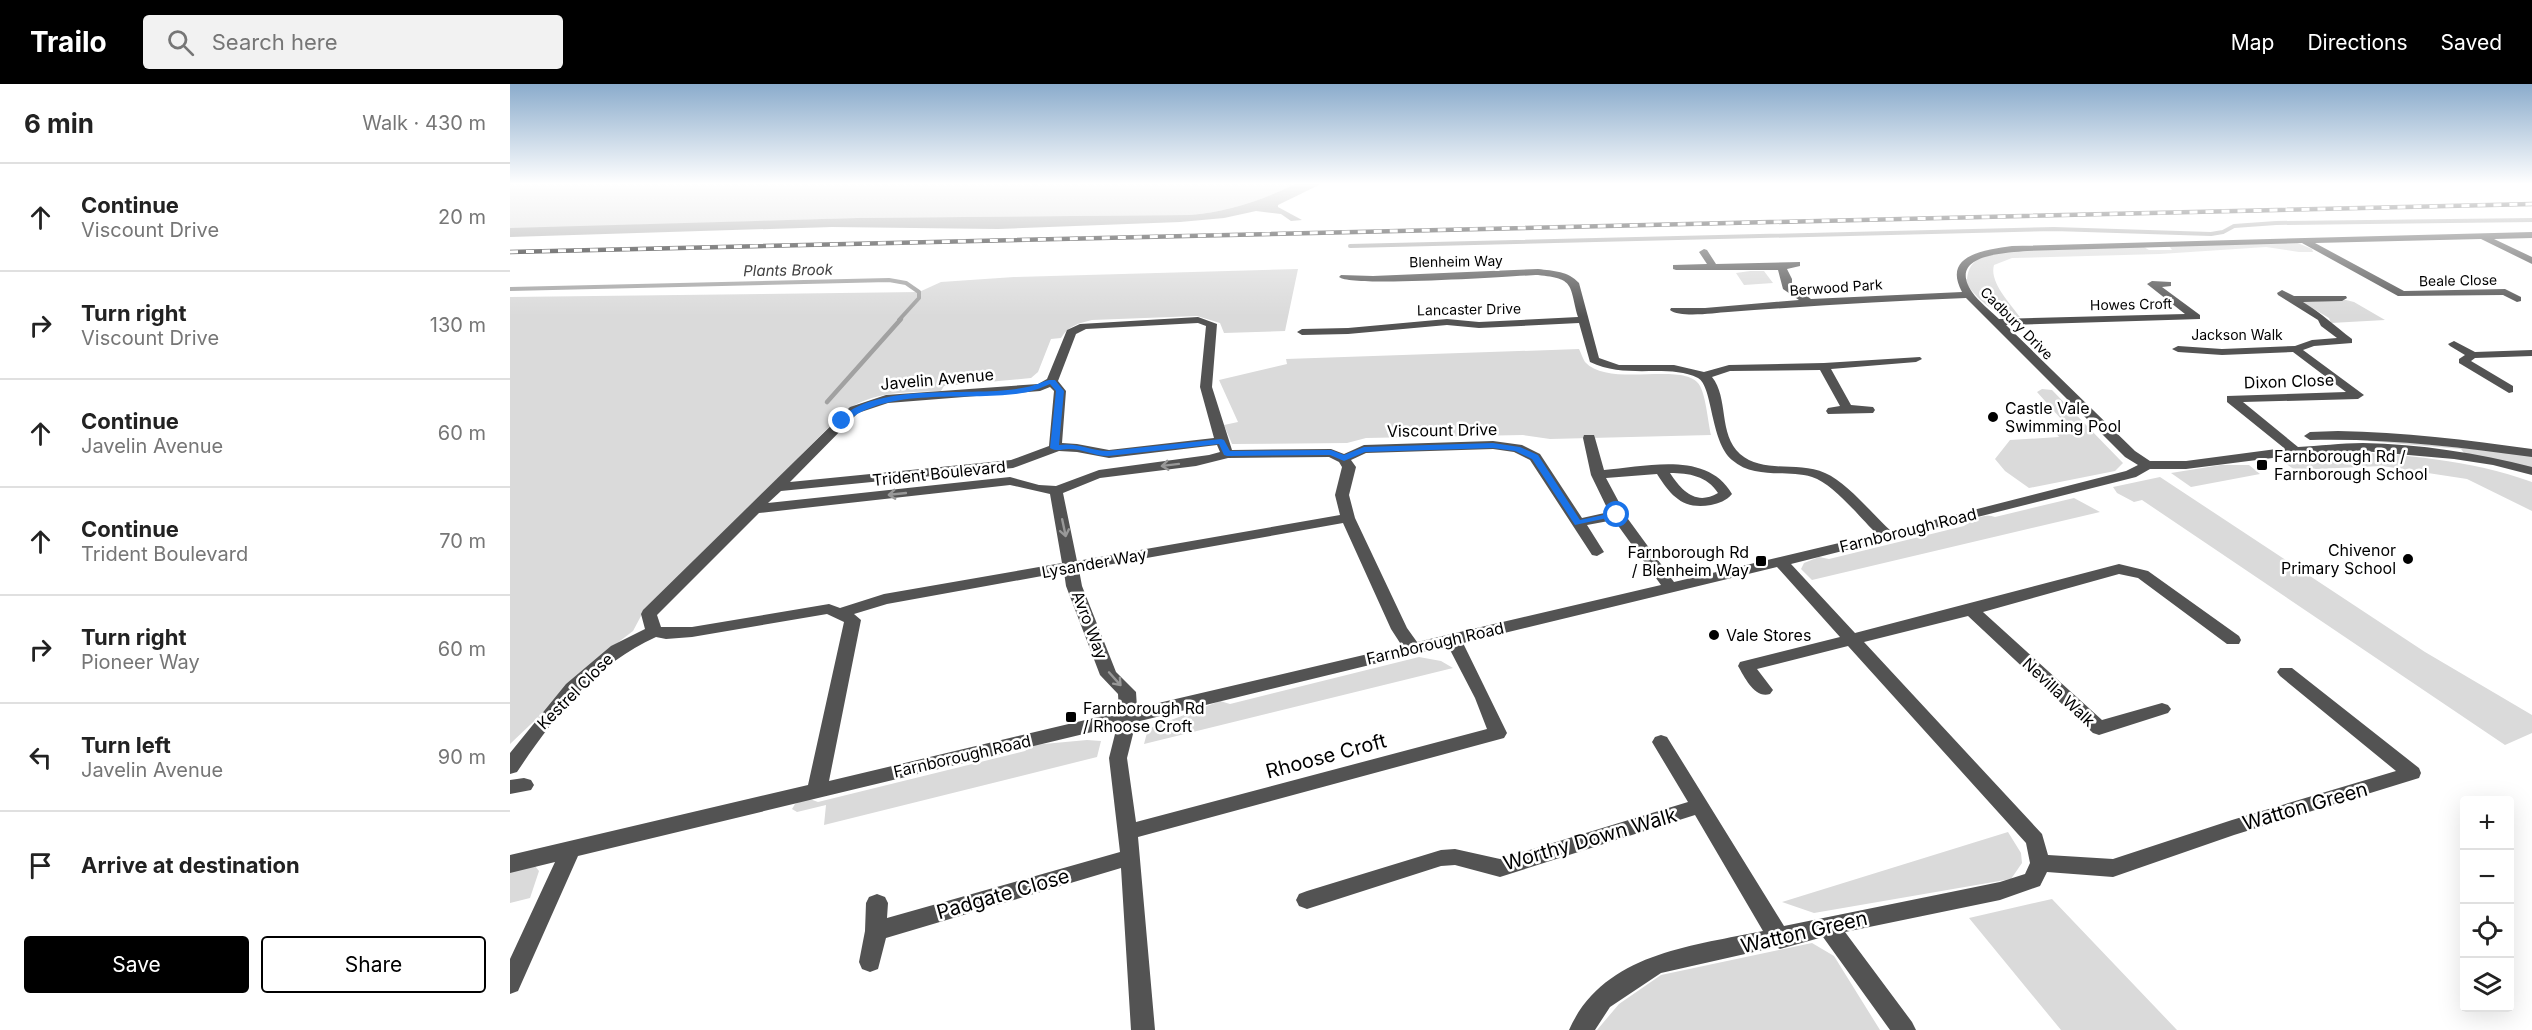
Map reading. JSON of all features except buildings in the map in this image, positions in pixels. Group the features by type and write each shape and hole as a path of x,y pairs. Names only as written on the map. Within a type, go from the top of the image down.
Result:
{"street":[{"name":"Cadbury Drive","path":"2147,465 2130,454 1969,295 1959,278 1961,267 1981,255 2003,250 2039,247 2532,235"},
{"path":"2482,237 2532,261"},
{"name":"Beale Close","path":"2303,240 2402,294 2505,292 2517,299"},
{"path":"1704,252 1714,268"},
{"path":"1676,267 1780,267 1797,264"},
{"path":"1780,267 1787,279 1787,287 1809,303"},
{"name":"Blenheim Way","path":"1330,280 1348,274 1373,279 1475,273 1558,274 1568,277 1574,283 1594,360 1604,366 1618,369 1678,369 1703,376"},
{"name":"Howes Croft","path":"1996,322 2196,317 2152,284 2167,284"},
{"name":"Jackson Walk","path":"2178,349 2222,352 2296,349 2312,343 2348,341 2325,324 2322,318 2282,293"},
{"name":"Berwood Park","path":"1675,310 1706,311 1853,299 1969,295"},
{"path":"2292,300 2342,297"},
{"path":"1703,326 1706,311"},
{"path":"1055,448 1060,391 1052,381 1068,337 1077,328 1115,323 1198,320 1207,322 1213,327 1206,387 1224,448 1331,453 1344,459 1349,467 1342,495 1348,518 1399,629 1412,648"},
{"name":"Lancaster Drive","path":"1302,332 1322,326 1390,328 1446,322 1479,325 1583,320"},
{"path":"2454,344 2473,356"},
{"path":"1885,346 1894,360"},
{"name":"Jackson Walk","path":"2296,349 2301,355 2358,394"},
{"path":"2509,389 2463,362 2473,356 2532,353"},
{"path":"1888,536 1822,475 1757,467 1736,457 1730,450 1716,412 1714,389 1703,376 1729,368 1824,366 1916,359"},
{"path":"1824,366 1847,408"},
{"name":"Javelin Avenue","path":"654,631 649,615 854,410 886,399 1028,390 1052,381"},
{"name":"Dixon Close","path":"2295,451 2231,399 2358,394"},
{"path":"1832,411 1847,408 1869,410"},
{"path":"2350,434 2363,447"},
{"path":"2310,436 2350,434 2414,437 2532,453"},
{"path":"1589,438 1605,495 1670,587"},
{"name":"Viscount Drive","path":"1344,459 1364,449 1493,445 1517,448 1535,457 1597,552"},
{"name":"Trident Boulevard","path":"778,487 1013,464 1055,448 1068,446 1096,454 1224,448"},
{"name":"Farnborough Road","path":"510,864 1888,536 2131,474 2147,465 2186,465 2295,451 2363,447 2454,455 2494,461 2532,471"},
{"name":"Trident Boulevard","path":"756,510 1010,481 1042,490 1056,490 1067,488 1100,474 1209,460 1224,448"},
{"name":"Farnborough Road","path":"2454,455 2532,477"},
{"path":"1598,475 1662,471"},
{"name":"Avro Way","path":"1056,490 1074,586 1109,675 1127,692 1128,718"},
{"path":"1578,523 1617,515"},
{"name":"Lysander Way","path":"842,613 884,599 1348,518"},
{"path":"1780,561 2035,840 2040,863"},
{"path":"1764,690 1746,666 1971,610 2119,569 2143,574 2232,640"},
{"path":"654,631 666,634 692,632 829,609 853,620 817,790"},
{"name":"Nevilla Walk","path":"1971,610 2099,728 2162,709"},
{"name":"Kestrel Close","path":"510,767 545,716 593,670 617,650 654,631"},
{"name":"Rhoose Croft","path":"1128,832 1498,733 1453,639"},
{"name":"Watton Green","path":"1581,1030 1602,999 1630,979 1657,964 2000,891 2033,880 2040,863 2112,868 2232,828 2412,773 2286,672"},
{"path":"1128,718 1118,758 1131,857 1143,1030"},
{"name":"Worthy Down Walk","path":"1661,742 1780,939"},
{"name":"Worthy Down Walk","path":"1306,900 1441,858 1455,857 1500,868 1700,806"},
{"path":"510,984 571,850"},
{"name":"Padgate Close","path":"876,931 1131,857"},
{"path":"870,962 876,931 877,903"},
{"path":"1829,927 1904,1030"}],"shaded area":[{"path":"510,227 570,227 543,228"},
{"path":"540,227 827,227 510,237 510,228"},
{"path":"844,227 1046,227 998,229"},
{"path":"2295,242 2312,249 2313,252 2266,247 2160,254 2012,258 1994,265 1993,272 2001,292 2020,317 2003,314 1987,306 1964,280 1967,279 1970,268 1977,260 1989,255 2008,252 2144,247 2149,250 2172,250 2169,246"},
{"path":"1298,269 1285,331 1224,333 1220,323 1197,316 1092,320 1070,328 1061,338 1051,339 1038,372 1031,378 944,386 941,391 879,396 844,412 673,582 641,616 633,631 612,647 510,744 510,297 919,292 941,282 1014,277"},
{"path":"1764,271 1773,283 1744,285 1736,273"},
{"path":"2346,300 2354,302 2385,320 2331,323 2329,318 2302,302"},
{"path":"1579,349 1585,362 1597,370 1629,375 1680,375 1692,379 1702,391 1711,435 1550,439 1523,435 1366,438 1347,443 1232,444 1224,425 1238,422 1219,380 1287,364 1286,359"},
{"path":"2042,389 2052,390 2123,463 2115,471 2029,488 2005,471 1995,459 2010,440 2059,437 2056,433 2079,431 2074,423 2062,420 2037,392"},
{"path":"2366,438 2532,455 2532,469 2464,453 2461,449 2369,441"},
{"path":"2337,451 2436,459 2508,474 2532,482 2532,511 2467,479 2382,466 2295,470 2282,461 2301,454"},
{"path":"2221,465 2249,465 2260,474 2191,487 2171,473"},
{"path":"2160,477 2425,652 2532,715 2532,733 2505,745 2142,500 2134,502 2117,493 2113,487"},
{"path":"2074,498 2100,512 1812,580 1801,569 1804,563 1819,557 1829,559 1964,526 1982,517 1995,517"},
{"path":"1419,657 1441,661 1453,668 1144,744 1148,729 1220,701 1230,704"},
{"path":"1087,740 1101,741 1097,757 824,825 826,805 797,812 792,809 795,804 807,798 818,802 1025,751 1033,745"},
{"path":"2008,832 2021,853 2022,863 2011,879 1814,913 1782,902"},
{"path":"535,866 539,871 530,898 510,903 510,872"},
{"path":"2052,899 2177,1030 2061,1030 1969,918"},
{"path":"1812,943 1834,956 1880,1030 1597,1030 1619,1004 1661,975"}],"waterway":[{"path":"1350,246 2054,229 2211,234 2223,232 2232,227"},
{"name":"Plants Brook","path":"510,289 889,280 906,283 919,292 919,298 899,320"},
{"name":"Plants Brook","path":"827,402 901,319"}],"railway":[{"path":"510,252 1557,227"}],"place":[{"name":"Castle Vale Swimming Pool","path":"1993,417"},
{"name":"Farnborough Rd / Farnborough School","path":"2262,465"},
{"name":"Chivenor Primary School","path":"2408,559"},
{"name":"Farnborough Rd / Blenheim Way","path":"1761,561"},
{"name":"Vale Stores","path":"1714,635"},
{"name":"Farnborough Rd / Rhoose Croft","path":"1071,717"}],"route":[{"path":"842,421 854,410 886,399 1028,390 1052,381 1060,391 1055,448 1068,446 1096,454 1108,454 1221,441 1227,454 1331,453 1344,459 1364,449 1493,445 1517,448 1535,457 1578,523 1617,515"}]}
